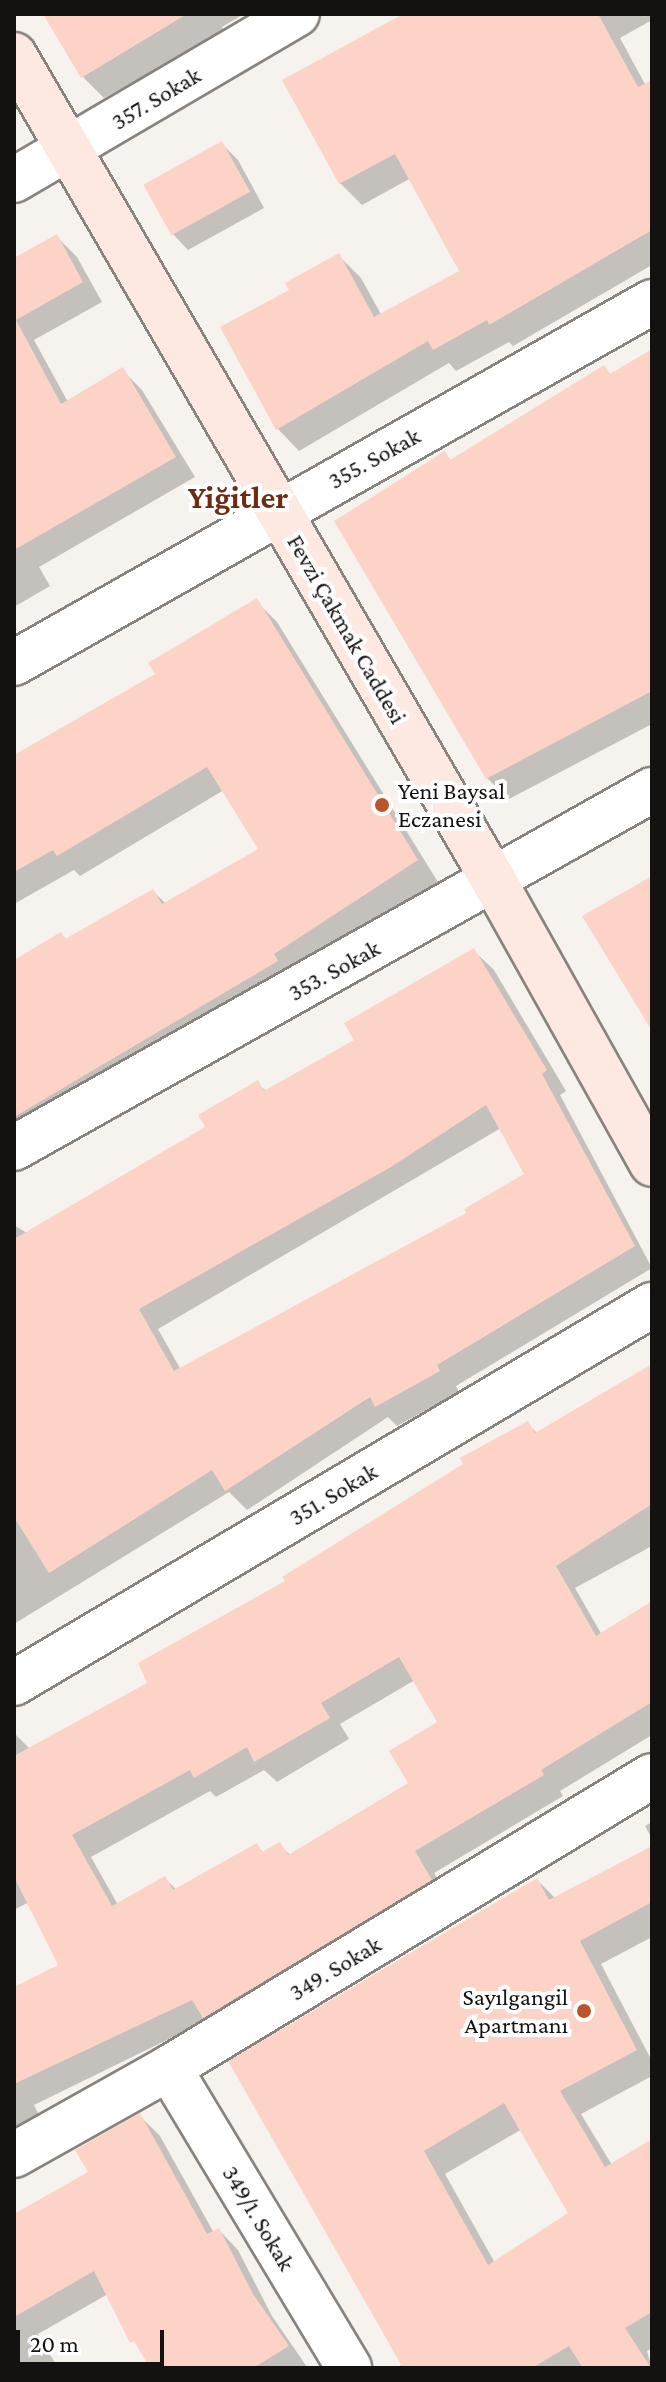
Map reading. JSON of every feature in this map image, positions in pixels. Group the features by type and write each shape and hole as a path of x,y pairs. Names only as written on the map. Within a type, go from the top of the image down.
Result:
{"main road":[{"name":"Fevzi Çakmak Caddesi","path":"14,55 494,881 652,1164"}],"street":[{"name":"357. Sokak","path":"14,180 297,14"},
{"name":"355. Sokak","path":"14,663 652,302"},
{"name":"353. Sokak","path":"14,1148 652,790"},
{"name":"351. Sokak","path":"14,1683 652,1305"},
{"name":"349. Sokak","path":"14,2155 169,2068 652,1776"},
{"name":"349/1. Sokak","path":"169,2068 349,2368"}],"building":[{"path":"43,14 187,14 81,78"},
{"path":"403,14 598,14 638,87 652,80 652,230 489,325 487,320 433,350 428,341 276,430 220,327 289,290 285,283 339,253 374,317 459,271 395,154 339,184 282,80"},
{"path":"222,141 250,192 171,235 143,185"},
{"path":"57,234 83,282 16,320 61,404 123,367 176,457 14,550 14,258"},
{"path":"652,349 652,691 486,779 334,521 445,451 450,460 604,365 610,374"},
{"path":"257,598 418,860 274,954 278,961 14,1117 14,960 61,932 65,939 153,889 162,904 258,849 207,767 57,856 53,850 14,872 14,755 155,674 148,663"},
{"path":"652,876 652,1031 582,916"},
{"path":"474,948 547,1070 542,1074 635,1246 437,1365 440,1371 375,1407 370,1397 225,1491 212,1470 49,1573 14,1517 14,1239 205,1127 198,1115 258,1080 264,1091 354,1040 344,1023","holes":["486,1105 524,1174 464,1209 466,1213 174,1371 139,1309 391,1167"]},
{"path":"652,1364 652,1504 556,1566 596,1636 652,1601 652,1702 541,1770 544,1775 415,1851 432,1880 203,2018 192,2000 14,2084 14,1987 58,1965 14,1877 14,1756 147,1683 138,1663 285,1581 282,1577 463,1464 460,1458 528,1421 535,1433","holes":["399,1657 437,1722 389,1751 408,1783 288,1855 280,1842 262,1852 257,1843 173,1890 165,1876 112,1906 72,1835 190,1770 194,1778 247,1747 254,1762 330,1718 321,1703"]},
{"path":"652,1846 652,1902 580,1941 637,2050 560,2091 605,2167 652,2139 652,2312 625,2328 651,2368 583,2368 569,2346 532,2368 403,2368 228,2061 537,1878 549,1900","holes":["504,2103 568,2213 488,2265 424,2151"]},
{"path":"140,2113 207,2234 219,2228 253,2294 289,2346 253,2368 150,2368 134,2341 130,2343 94,2271 14,2317 14,2214 88,2172 75,2150"}],"place":[{"name":"Yeni Baysal Eczanesi","path":"382,805"},
{"name":"Sayılgangil Apartmanı","path":"584,2011"}],"district":[{"name":"Yiğitler","path":"238,497"}]}
